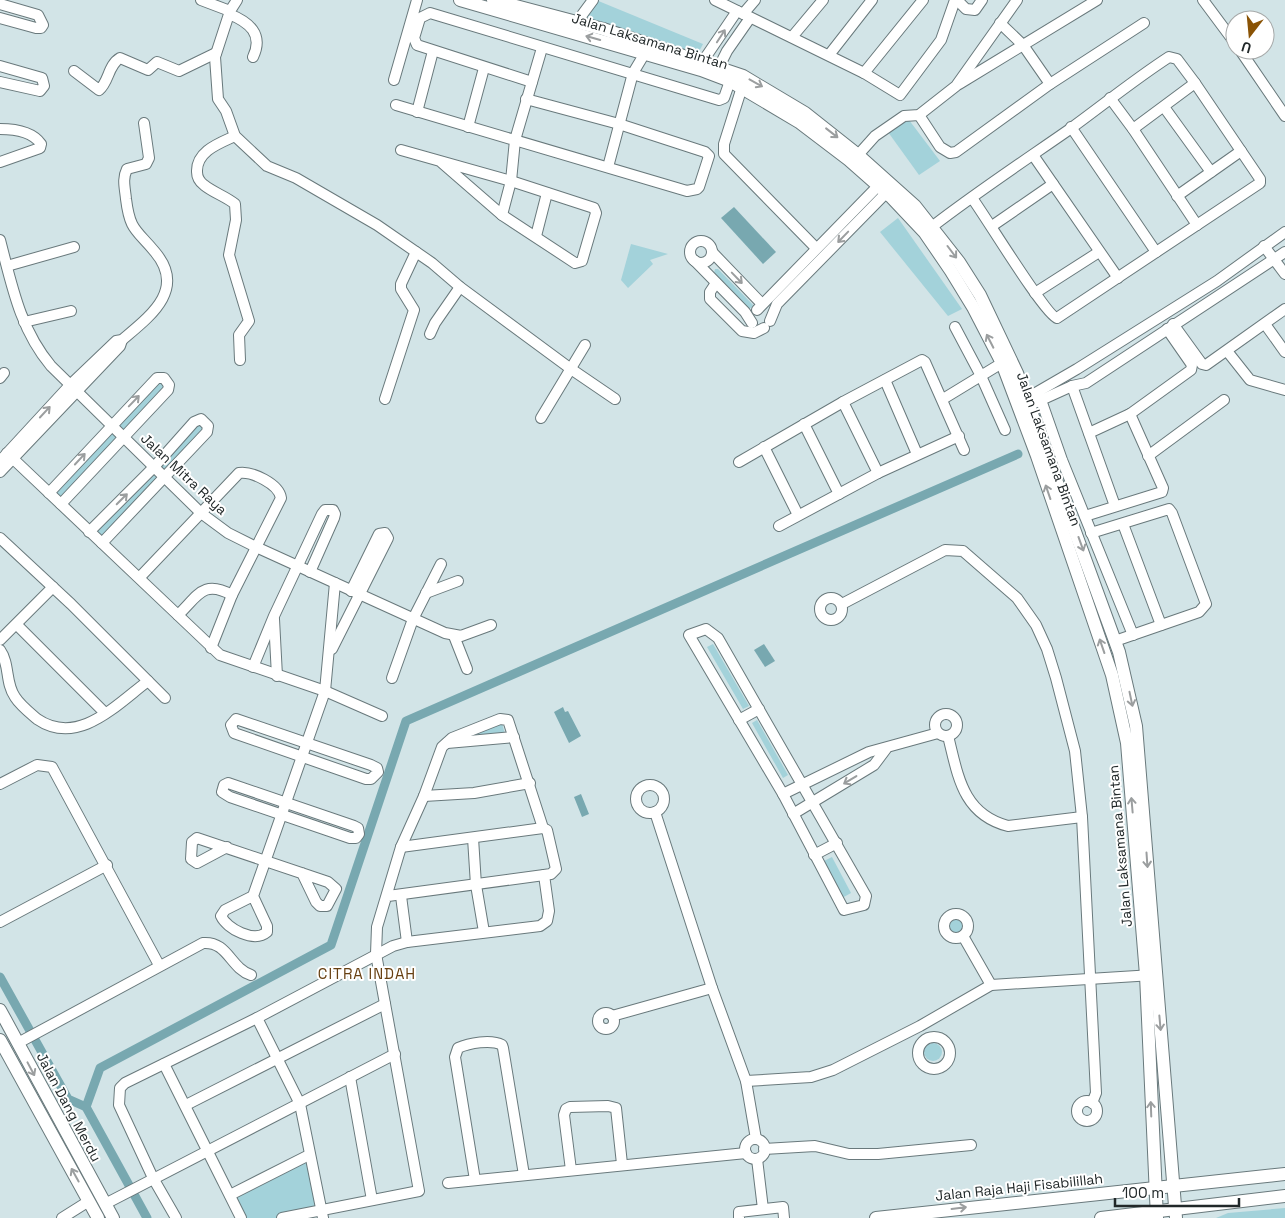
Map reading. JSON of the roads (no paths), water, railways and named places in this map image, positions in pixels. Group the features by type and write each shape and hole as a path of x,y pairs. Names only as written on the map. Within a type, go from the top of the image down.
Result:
{"main road":[{"name":"Jalan Laksamana Bintan","path":"460,0 645,53 730,81 802,117 915,221 930,240 973,306 1002,363 1037,456 1116,688 1127,743 1174,1186 1175,1214"},
{"name":"Jalan Laksamana Bintan","path":"493,0 576,23 603,28 719,66 743,76 858,155 915,206 960,262 980,295 1033,401 1057,462 1124,668 1139,741 1151,975 1156,1215"},
{"name":"Jalan Dang Merdu","path":"0,1010 27,1038 113,1218"},
{"name":"Jalan Dang Merdu","path":"0,1040 98,1218"},
{"name":"Jalan Raja Haji Fisabilillah","path":"876,1218 1285,1174"},
{"path":"1101,1218 1175,1214 1285,1196"}],"street":[{"path":"201,0 243,19 253,28 258,39 253,57"},
{"path":"237,0 229,12 216,53 218,100 226,111 235,136 267,166 296,178 377,225 416,252 571,369 615,398"},
{"path":"394,80 417,0"},
{"path":"576,23 592,0"},
{"path":"715,0 829,55 900,95 941,40 956,0 966,8 975,10 982,0"},
{"path":"703,61 755,0"},
{"path":"792,37 823,0"},
{"path":"829,55 872,0"},
{"path":"864,73 923,0"},
{"path":"956,86 1017,0"},
{"path":"858,155 874,136 908,115 919,115 956,86 1097,0"},
{"path":"1203,0 1225,30"},
{"path":"0,4 38,15 43,25 41,28 36,28 0,18"},
{"path":"532,82 417,45 414,38 420,18 430,13 719,100 724,98 730,81"},
{"path":"719,66 744,14"},
{"path":"1000,23 1023,45 1050,84"},
{"path":"919,115 940,146 950,154 960,150 1050,84 1144,23"},
{"path":"502,216 511,181 515,140 542,48"},
{"path":"417,112 433,51"},
{"path":"74,71 99,90 103,87 113,64 120,58 148,70 157,62 179,71 216,53"},
{"path":"608,167 633,73 645,53"},
{"path":"932,226 1169,57 1177,60 1195,83 1241,151 1260,183 1056,318 1050,315 972,198"},
{"path":"1247,60 1285,116"},
{"path":"0,66 42,78 44,86 40,90 35,90 0,82"},
{"path":"468,127 484,68"},
{"path":"1133,129 1195,83"},
{"path":"742,87 724,144 724,154 816,248"},
{"path":"1110,98 1197,225"},
{"path":"396,105 692,191 699,187 708,161 708,153 618,124 526,99"},
{"path":"1164,107 1211,172"},
{"path":"0,472 6,458 75,387 116,341 122,340 155,312 164,298 166,282 164,265 155,252 135,232 128,220 123,177 127,169 146,164 149,158 144,123"},
{"path":"1072,128 1156,252"},
{"path":"0,129 22,131 37,138 41,144 40,148 34,151 0,162"},
{"path":"235,136 213,147 201,156 197,164 197,175 203,185 235,204 237,211 229,255 249,321 239,335 240,360"},
{"path":"401,150 511,181 592,207 596,213 582,261 579,263 502,216 441,162"},
{"path":"1177,196 1241,151"},
{"path":"1033,154 1118,278"},
{"path":"992,226 1053,184"},
{"path":"752,323 751,317 759,307 816,248 882,189"},
{"path":"716,283 710,292 710,299 742,331 754,333 767,325 777,304 882,189"},
{"path":"536,236 547,193"},
{"path":"1033,401 1217,281 1285,232"},
{"name":"Jalan Mitra Raya","path":"0,240 24,322 36,347 51,366 75,387 201,513 228,533 297,568 454,636"},
{"path":"696,243 706,243 759,307 768,312 767,325 757,328 745,312 694,260 690,251 696,243"},
{"path":"1264,246 1285,274"},
{"path":"7,266 74,248"},
{"path":"385,398 414,310 401,289 401,284 416,252"},
{"path":"694,260 701,263 707,261 712,252"},
{"path":"1035,293 1099,252"},
{"path":"1033,401 1072,386 1086,384 1285,252"},
{"path":"430,334 435,323 460,287"},
{"path":"1170,327 1206,365 1285,308"},
{"path":"24,322 71,311"},
{"path":"1265,324 1285,352"},
{"path":"955,327 981,376 1006,430"},
{"path":"1089,433 1130,414 1192,368 1170,327"},
{"path":"541,418 585,345"},
{"path":"1227,351 1250,380 1285,390"},
{"path":"739,462 844,402 924,361 944,399 964,450"},
{"path":"944,399 1002,363"},
{"path":"49,493 157,378 164,378 169,384 168,390 61,504"},
{"path":"885,380 917,454"},
{"path":"1072,386 1115,506"},
{"path":"1148,456 1224,400"},
{"path":"844,402 878,473"},
{"path":"1084,516 1162,492 1163,488 1130,414"},
{"path":"89,532 154,467 197,419 206,422 208,426 206,432 102,543"},
{"path":"804,424 839,494"},
{"path":"779,526 878,473 959,436"},
{"path":"764,447 798,515"},
{"path":"6,458 61,504 220,655 325,692 382,716"},
{"path":"1057,462 1084,516 1134,635"},
{"path":"140,577 239,473 244,472 276,488 281,498 232,595 211,648"},
{"path":"1091,533 1165,509 1172,512 1206,604 1199,612 1115,642"},
{"path":"253,667 274,616 322,514 325,510 333,510 334,518 310,572"},
{"path":"1123,524 1161,625"},
{"path":"329,656 379,534 385,533 388,538 356,594"},
{"path":"0,538 53,587 165,698"},
{"path":"842,604 945,550 963,551 1017,598 1031,616 1047,649 1076,751 1082,817 1091,979 1096,1093 1092,1103"},
{"path":"392,678 413,619 441,564"},
{"path":"426,593 458,581"},
{"path":"252,896 267,926 264,934 255,935 239,932 226,925 221,916 225,910 252,896 308,743 325,692 335,583"},
{"path":"0,640 53,587"},
{"path":"178,615 204,590 219,588 232,595"},
{"path":"274,616 277,676"},
{"path":"16,625 105,713"},
{"path":"467,670 454,636 467,635 491,625"},
{"path":"706,629 718,638 866,896 864,905 844,910 783,794 739,720 689,635 706,629"},
{"path":"0,650 5,659 10,688 16,699 42,722 61,729 77,729 105,713 148,681"},
{"path":"739,720 759,709"},
{"path":"282,1218 321,1216 372,1200 419,1191 376,954 377,927 388,896 401,847 424,796 439,754 445,744 452,738 504,718 508,720 543,828 546,830 556,869 550,874 544,875 401,896 388,896"},
{"path":"240,720 371,765 377,768 378,772 371,779 366,779 303,757 234,733 231,728 232,721 240,720"},
{"path":"783,794 869,752 943,734 964,795 982,813 997,823 1008,826 1082,817"},
{"path":"445,744 514,737"},
{"path":"793,814 874,765 886,749"},
{"path":"0,784 37,765 52,767 107,865 159,965"},
{"path":"228,783 354,826 358,828 359,834 356,838 350,838 282,814 225,795 223,789 228,783"},
{"path":"424,796 474,793 530,784"},
{"path":"655,812 712,988 746,1081 756,1139 761,1142 764,1149 762,1156 757,1159 750,1158 746,1152 747,1143 756,1139"},
{"path":"401,847 543,828"},
{"path":"473,838 476,885 484,932"},
{"path":"814,855 836,843"},
{"path":"227,847 302,873"},
{"path":"0,922 107,865"},
{"path":"176,1218 153,1178 119,1105 118,1096 120,1088 125,1083 257,1018 393,946 407,942 540,926 547,921 549,910 544,875"},
{"path":"401,896 407,942"},
{"path":"963,936 991,985"},
{"path":"27,1038 203,942 213,942 228,953 234,965 242,972 251,974"},
{"path":"746,1081 811,1076 834,1070 920,1026 991,985 1151,975"},
{"path":"612,1016 712,988"},
{"path":"186,1105 279,1060 385,1004"},
{"path":"257,1018 300,1104 308,1155 321,1216"},
{"path":"920,1026 926,1038"},
{"path":"475,1180 456,1052 463,1046 493,1042 502,1045 503,1048 524,1175"},
{"path":"106,1204 395,1054"},
{"path":"164,1064 242,1218"},
{"path":"350,1077 372,1200"},
{"path":"571,1170 564,1115 566,1109 570,1107 608,1106 616,1108 622,1164"},
{"path":"764,1149 815,1146 849,1154 878,1154 971,1146"},
{"path":"448,1183 746,1152"},
{"path":"230,1195 308,1155"},
{"path":"757,1159 763,1209"},
{"path":"62,1218 73,1215 89,1201"},
{"path":"739,1218 739,1212 783,1207 784,1218"}],"waterway":[{"path":"86,1107 100,1068 331,945 406,721 1018,454"},
{"path":"0,977 68,1099 86,1107 147,1218"}],"district":[{"name":"CITRA INDAH","path":"367,973"}]}
